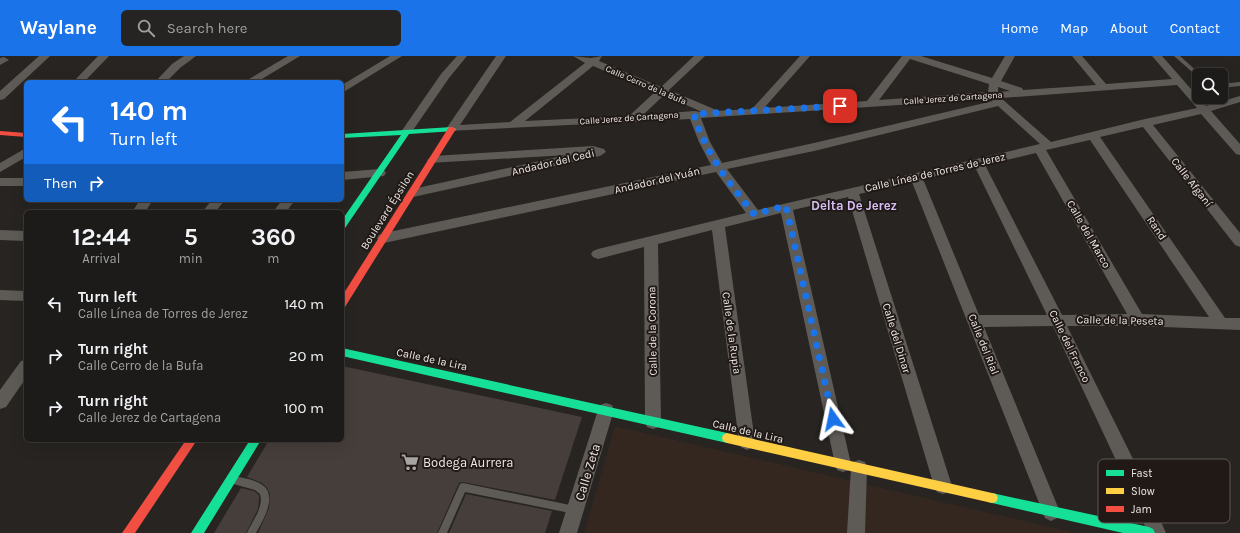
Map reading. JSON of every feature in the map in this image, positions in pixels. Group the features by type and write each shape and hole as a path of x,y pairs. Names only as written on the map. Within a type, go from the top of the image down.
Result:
{"street":[{"path":"0,97 45,56"},
{"path":"80,80 104,56"},
{"path":"162,80 176,66 191,56"},
{"path":"253,80 295,56"},
{"path":"344,89 397,56"},
{"path":"344,223 380,173 445,76 462,56"},
{"path":"452,128 501,56"},
{"name":"Calle Cerro de la Bufa","path":"578,56 596,59 661,92 715,113"},
{"path":"633,118 700,56"},
{"path":"755,112 805,56"},
{"path":"871,103 907,56"},
{"path":"911,56 995,84 1033,93"},
{"path":"996,100 995,84 1010,56"},
{"path":"1077,56 1104,88"},
{"path":"1157,56 1203,110 1235,139 1240,151"},
{"path":"514,125 596,59"},
{"name":"Calle Jerez de Cartagena","path":"344,136 452,128 694,114 755,112 871,103 996,100 1033,93 1180,82"},
{"name":"Calle del Marco","path":"996,100 1043,147 1138,320"},
{"name":"Andador del Yuán","path":"384,238 858,137 996,100"},
{"name":"Calle Línea de Torres de Jerez","path":"598,254 786,206 1145,122 1203,110 1238,100"},
{"name":"Calle Cerro de la Bufa","path":"694,114 706,148 718,167 754,214"},
{"name":"Calle Afganí","path":"1145,122 1240,242"},
{"name":"Boulevard Épsilon","path":"344,301 413,193 452,128"},
{"path":"0,133 24,136"},
{"name":"Rand","path":"1093,135 1220,322"},
{"name":"Andador del Cedi","path":"413,193 600,152 593,150 433,160"},
{"path":"0,168 24,153"},
{"name":"Calle del Franco","path":"978,162 1124,459"},
{"path":"344,176 380,173"},
{"name":"Calle del Rial","path":"916,176 1051,512"},
{"path":"0,182 24,182"},
{"name":"Calle del Dinar","path":"852,191 943,486"},
{"path":"210,210 217,202"},
{"path":"281,210 287,202"},
{"path":"786,206 851,466 856,533"},
{"name":"Calle de la Rupia","path":"718,223 747,442"},
{"path":"0,235 24,236"},
{"name":"Calle de la Corona","path":"651,241 653,422"},
{"path":"0,295 24,296"},
{"name":"Calle de la Peseta","path":"975,322 1138,320 1220,322 1240,324"},
{"name":"Calle de la Lira","path":"344,352 606,410 653,422 1098,522"},
{"path":"0,402 24,373"},
{"name":"Calle Zeta","path":"568,533 606,410"},
{"path":"128,533 191,442"},
{"path":"197,533 255,442"},
{"name":"Calle de la Lira","path":"1102,523 1149,533"},
{"name":"Calle del Franco","path":"1153,523 1157,533"}],"lane":[{"path":"1177,56 1192,70"},
{"path":"1228,85 1240,84"},
{"path":"231,480 258,487 263,492 265,498 263,509 251,533"},
{"path":"442,533 463,487 575,510"}],"shaded area":[{"path":"615,426 1076,533 584,533"}],"building":[{"name":"Bodega Aurrera","path":"344,366 582,417 555,500 463,482 459,483 437,533 258,533 269,508 270,494 262,483 247,477 268,442 344,442"},
{"path":"241,488 254,491 259,495 258,509 246,533 214,533"},
{"path":"466,494 552,511 545,533 449,533"}],"traffic: fast":[{"path":"344,136 452,129"},
{"path":"344,223 407,131"},
{"path":"344,352 727,438"},
{"path":"197,533 255,442"},
{"path":"992,498 1098,522"},
{"path":"1104,523 1149,533"}],"traffic: slow":[{"path":"727,438 992,498"}],"traffic: jam":[{"path":"344,301 452,129"},
{"path":"0,133 24,135"},
{"path":"128,533 191,442"}],"place":[{"name":"Bodega Aurrera","path":"410,462"}],"district":[{"name":"Delta De Jerez","path":"854,205"}],"route":[{"path":"833,419 786,206 754,214 735,191 706,148 699,133 694,114 755,112 840,106"}]}
